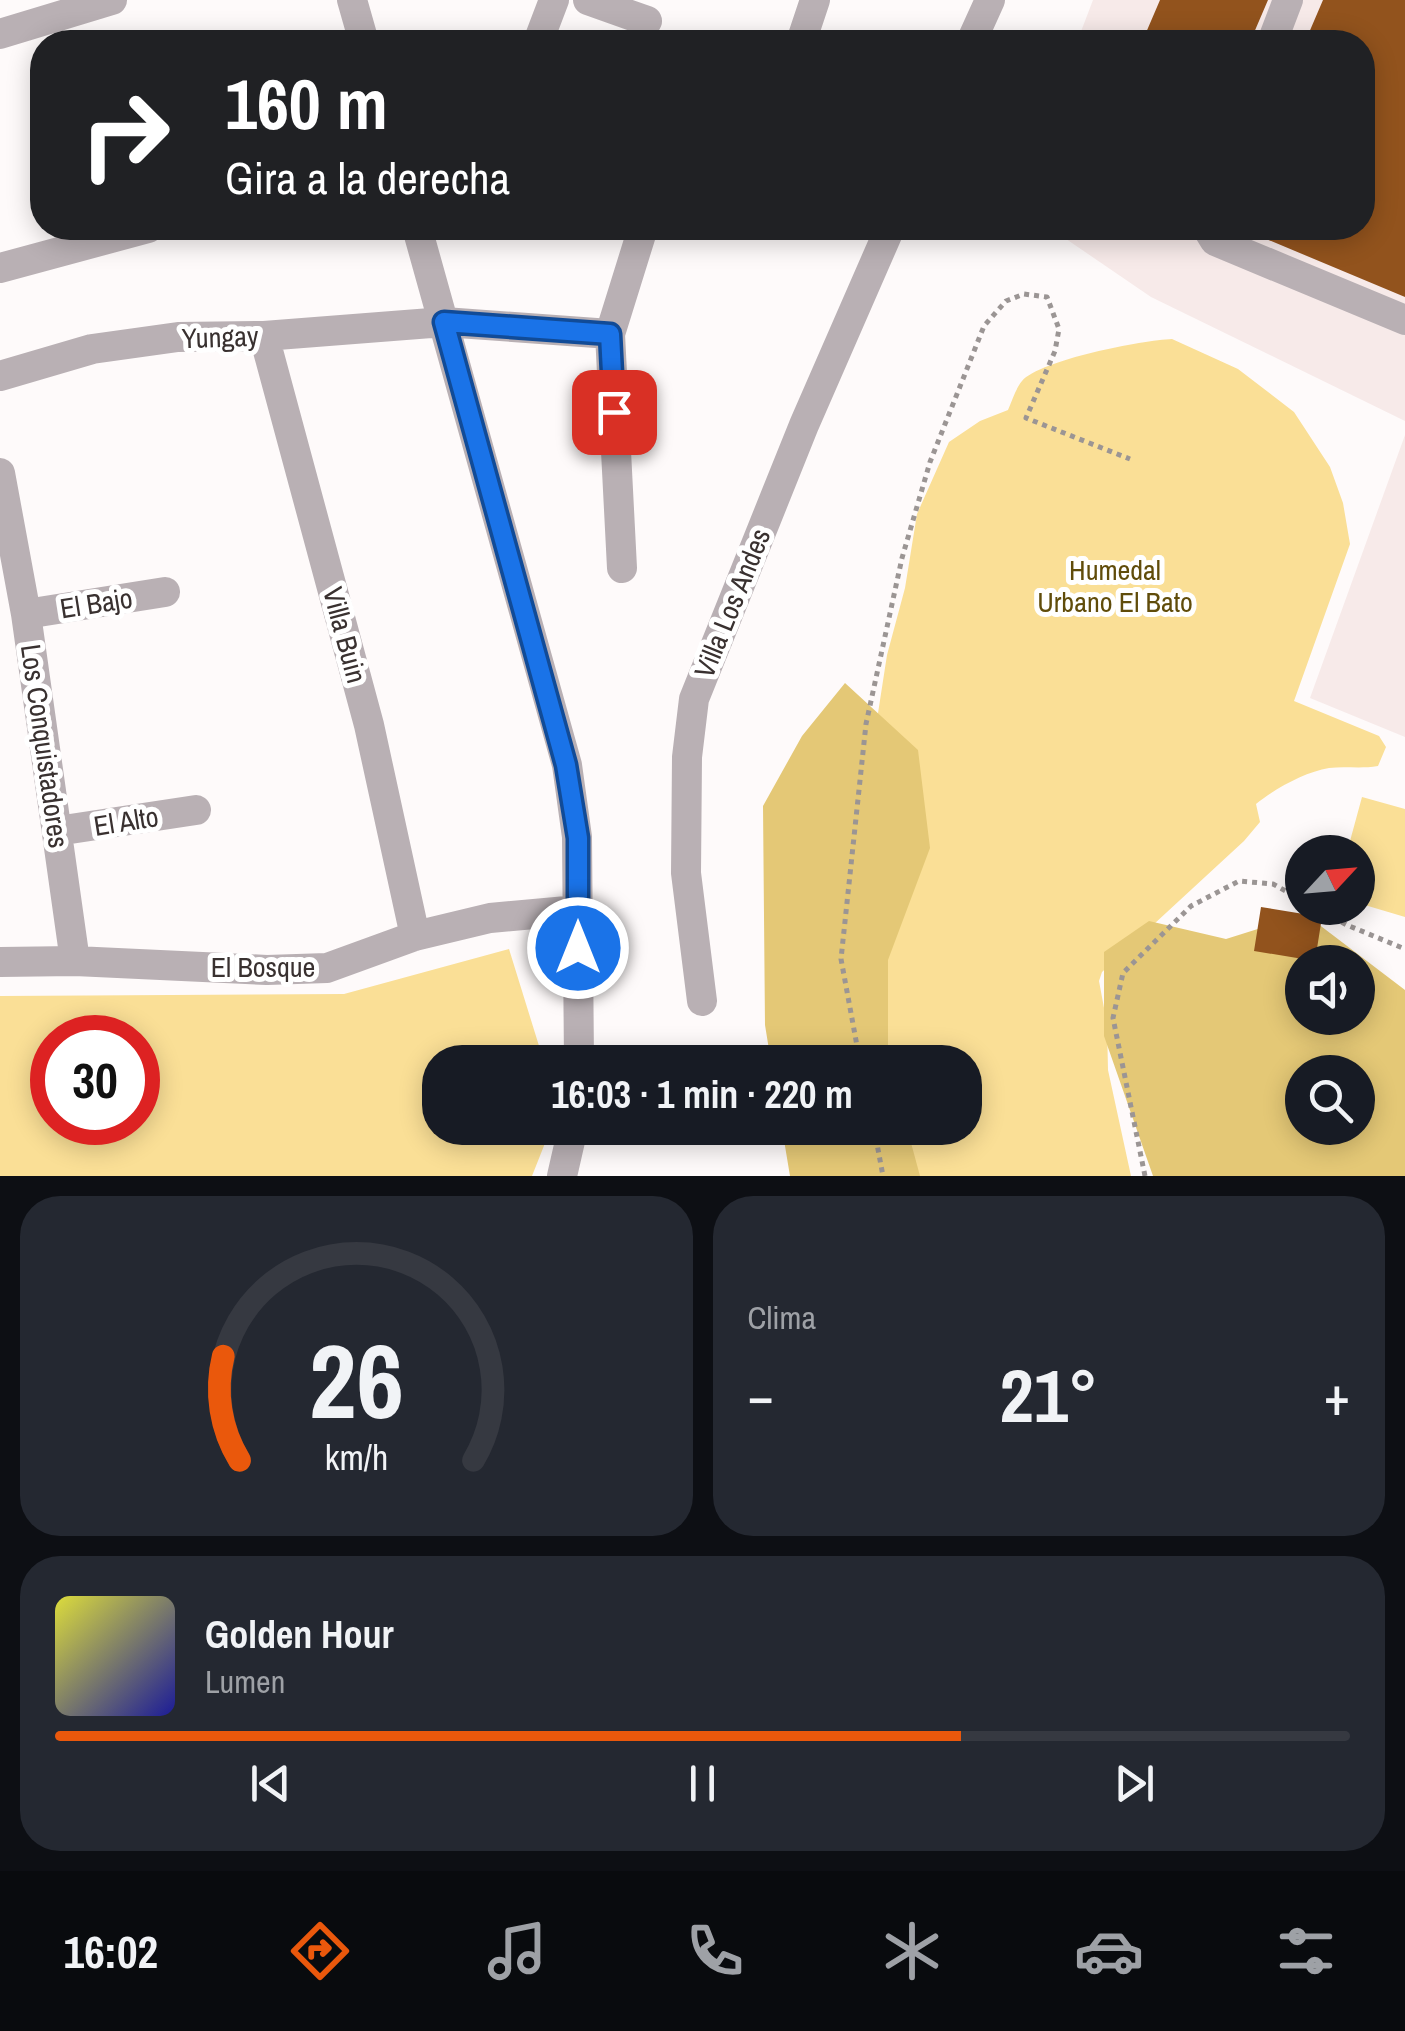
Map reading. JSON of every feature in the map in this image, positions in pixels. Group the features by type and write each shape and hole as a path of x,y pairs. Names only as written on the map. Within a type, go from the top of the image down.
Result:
{"street":[{"path":"0,34 112,0"},
{"path":"352,0 361,30"},
{"path":"543,30 554,0"},
{"path":"588,0 647,22"},
{"path":"805,30 815,0"},
{"path":"976,30 990,0"},
{"path":"1277,30 1288,0"},
{"path":"0,268 104,240"},
{"path":"420,240 566,765 578,838 579,1045"},
{"path":"622,568 610,334 639,240"},
{"name":"Villa Los Andes","path":"702,1001 686,873 687,757 694,699 804,424 885,240"},
{"path":"1215,240 1405,320"},
{"name":"Yungay","path":"0,376 55,358 178,337 264,336 444,322 610,334"},
{"name":"Villa Buin","path":"264,336 369,724 415,936"},
{"name":"Los Conquistadores","path":"0,473 26,614 75,961"},
{"name":"El Bajo","path":"26,614 165,592"},
{"name":"El Alto","path":"56,832 196,810"},
{"name":"El Bosque","path":"0,962 75,961 267,970 327,968 415,936 490,918 578,910"},
{"path":"562,1176 570,1145"}],"path":[{"path":"857,1045 842,958 866,724 902,558 930,462 984,326 1006,301 1024,294 1047,297 1059,328 1055,351 1026,418 1130,459"},
{"path":"1145,1176 1113,1018 1123,973 1191,906 1238,880 1273,884 1285,891"},
{"path":"1349,925 1405,949"},
{"path":"877,1145 883,1176"}],"shaded area":[{"path":"1093,0 1405,0 1405,421 1151,297 1068,240 1375,240 1375,30 1082,30"},
{"path":"1405,435 1405,737 1310,698"},
{"path":"845,683 918,750 930,848 888,960 888,1045 768,1045 763,806 802,736"},
{"path":"1285,920 1285,925 1319,925 1346,945 1285,945 1285,1035 1375,1035 1375,967 1405,990 1405,1176 1153,1176 1104,1036 1104,952 1149,921 1226,939"},
{"path":"785,1145 912,1145 920,1176 790,1176"}],"green space":[{"name":"Humedal Urbano El Bato","path":"1172,339 1238,369 1294,412 1330,467 1343,503 1350,544 1294,701 1379,736 1386,747 1378,766 1320,770 1291,781 1256,804 1260,822 1244,841 1102,972 1099,981 1107,1024 1108,1070 1131,1176 896,1176 892,1145 982,1145 982,1045 878,1045 874,739 917,514 949,442 980,421 1008,410 1020,384 1032,373 1093,352"},
{"path":"1362,797 1405,809 1405,917 1375,908 1375,835 1352,835"},
{"path":"509,949 539,1045 422,1045 422,1145 544,1145 532,1176 0,1176 0,996 344,994"}],"building":[{"path":"1160,0 1268,0 1255,30 1147,30"},
{"path":"1323,0 1405,0 1405,297 1269,240 1375,240 1375,30 1310,30"},
{"path":"1261,907 1285,911 1285,925 1321,925 1318,945 1285,945 1285,956 1254,951"}],"route":[{"path":"578,948 578,838 566,765 444,322 610,334 614,412"}]}
